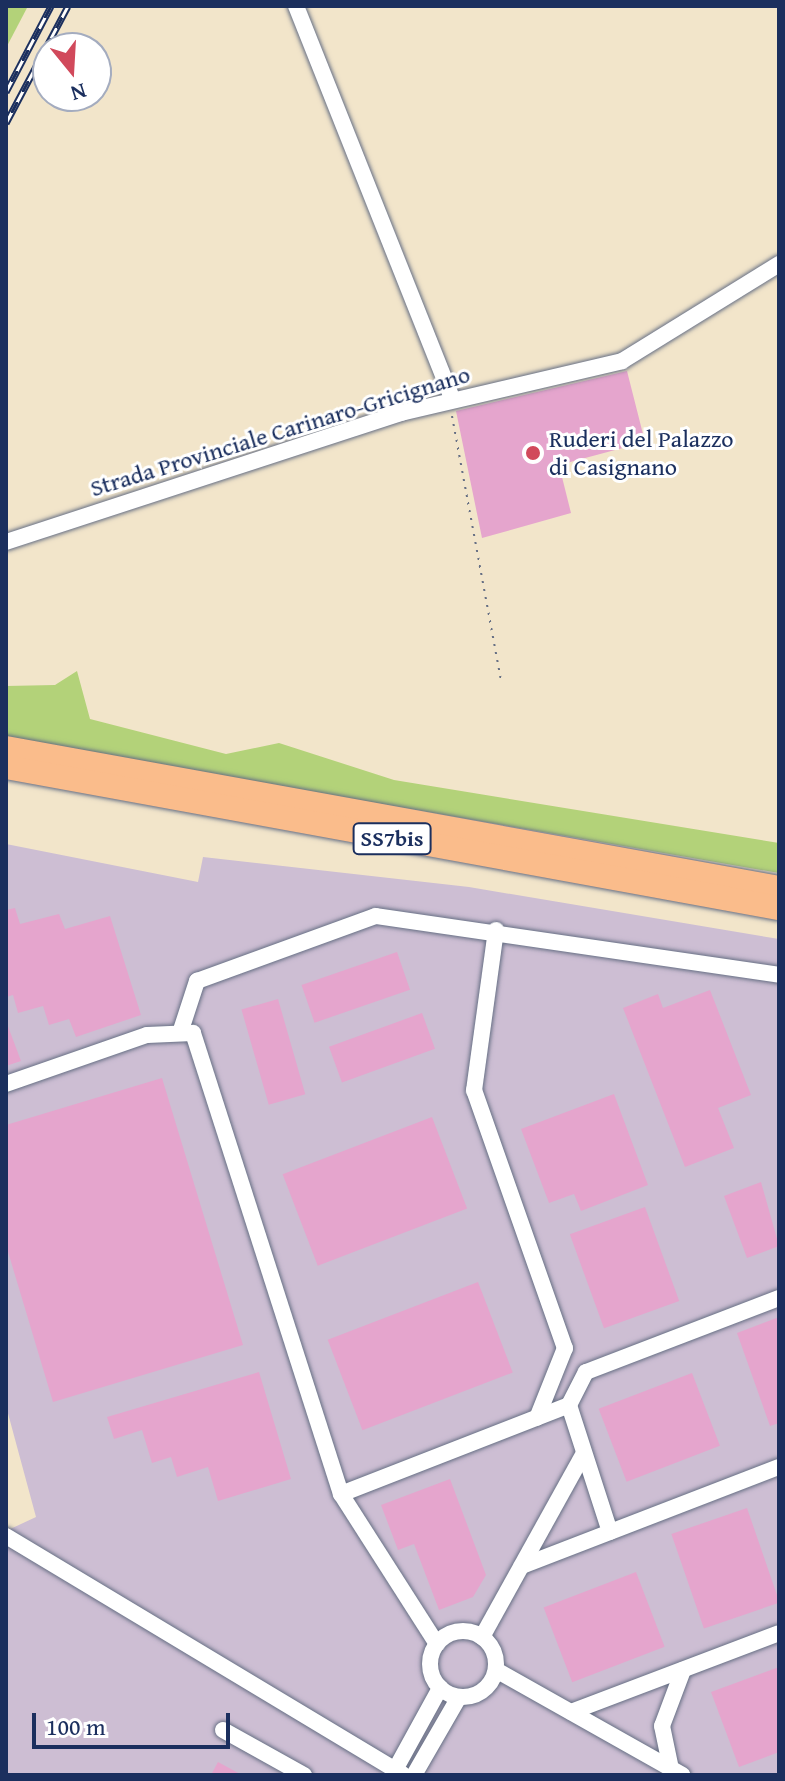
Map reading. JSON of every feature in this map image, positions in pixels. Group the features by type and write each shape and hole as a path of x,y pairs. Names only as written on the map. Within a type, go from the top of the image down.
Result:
{"highway":[{"name":"SS7bis","path":"6,748 779,888"},
{"name":"SS7bis","path":"6,767 779,908"}],"street":[{"path":"296,6 452,399"},
{"name":"Strada Provinciale Carinaro-Gricignano","path":"6,542 452,399 622,361 779,264"},
{"path":"181,1030 197,981 376,916 496,930 779,975"},
{"path":"496,930 477,1112 565,1348 586,1372"},
{"path":"6,1084 181,1030 193,1033 204,1053 341,1494 437,1644"},
{"path":"341,1494 569,1405 586,1372 779,1298"},
{"path":"537,1418 565,1348"},
{"path":"569,1405 610,1532"},
{"path":"482,1637 583,1455"},
{"path":"522,1566 779,1467"},
{"path":"6,1536 399,1773 440,1688"},
{"path":"459,1697 440,1688 431,1671 437,1644 453,1633 482,1637"},
{"path":"571,1712 779,1633"},
{"path":"482,1637 496,1670 677,1772"},
{"path":"414,1775 459,1697 487,1688 496,1670"},
{"path":"677,1772 662,1726 683,1670"},
{"path":"223,1730 304,1775"}],"path":[{"path":"452,399 501,680"}],"shaded area":[{"path":"6,844 198,882 203,857 469,887 779,939 779,1775 6,1775 6,1531 36,1517 6,1406"}],"green space":[{"path":"6,6 28,6 6,48"},
{"path":"77,671 90,719 226,754 279,743 394,780 779,843 779,873 6,739 6,686 55,685"}],"building":[{"name":"Ruderi del Palazzo di Casignano","path":"627,371 645,442 559,465 571,513 482,538 456,411"},
{"path":"15,908 20,924 59,914 65,929 110,916 141,1015 76,1037 69,1019 49,1025 43,1006 18,1013 13,995 6,997 6,910"},
{"path":"397,952 410,990 315,1023 302,985"},
{"path":"710,990 751,1095 718,1108 734,1148 685,1167 623,1008 658,994 663,1008"},
{"path":"278,999 305,1094 269,1105 241,1009"},
{"path":"422,1013 435,1049 342,1083 329,1047"},
{"path":"6,1021 21,1061 6,1066"},
{"path":"162,1078 243,1345 53,1402 6,1245 6,1125"},
{"path":"614,1094 648,1185 581,1211 574,1194 549,1203 521,1129"},
{"path":"432,1117 467,1208 318,1266 283,1174"},
{"path":"761,1182 779,1246 747,1258 724,1196"},
{"path":"645,1207 679,1301 604,1328 570,1234"},
{"path":"478,1282 513,1373 362,1430 328,1340"},
{"path":"779,1317 779,1423 770,1426 737,1333"},
{"path":"259,1372 291,1479 218,1501 208,1467 177,1477 171,1457 152,1463 142,1430 114,1439 107,1417"},
{"path":"692,1373 720,1446 627,1482 599,1409"},
{"path":"450,1479 486,1575 473,1597 439,1610 414,1544 398,1550 381,1505"},
{"path":"747,1508 779,1603 704,1629 671,1534"},
{"path":"636,1572 665,1647 572,1682 544,1607"},
{"path":"779,1667 779,1752 739,1767 711,1692"},
{"path":"218,1762 242,1775 211,1775"}],"railway":[{"path":"6,92 51,6"},
{"path":"6,123 68,6"}],"place":[{"name":"Ruderi del Palazzo di Casignano","path":"533,453"}]}
